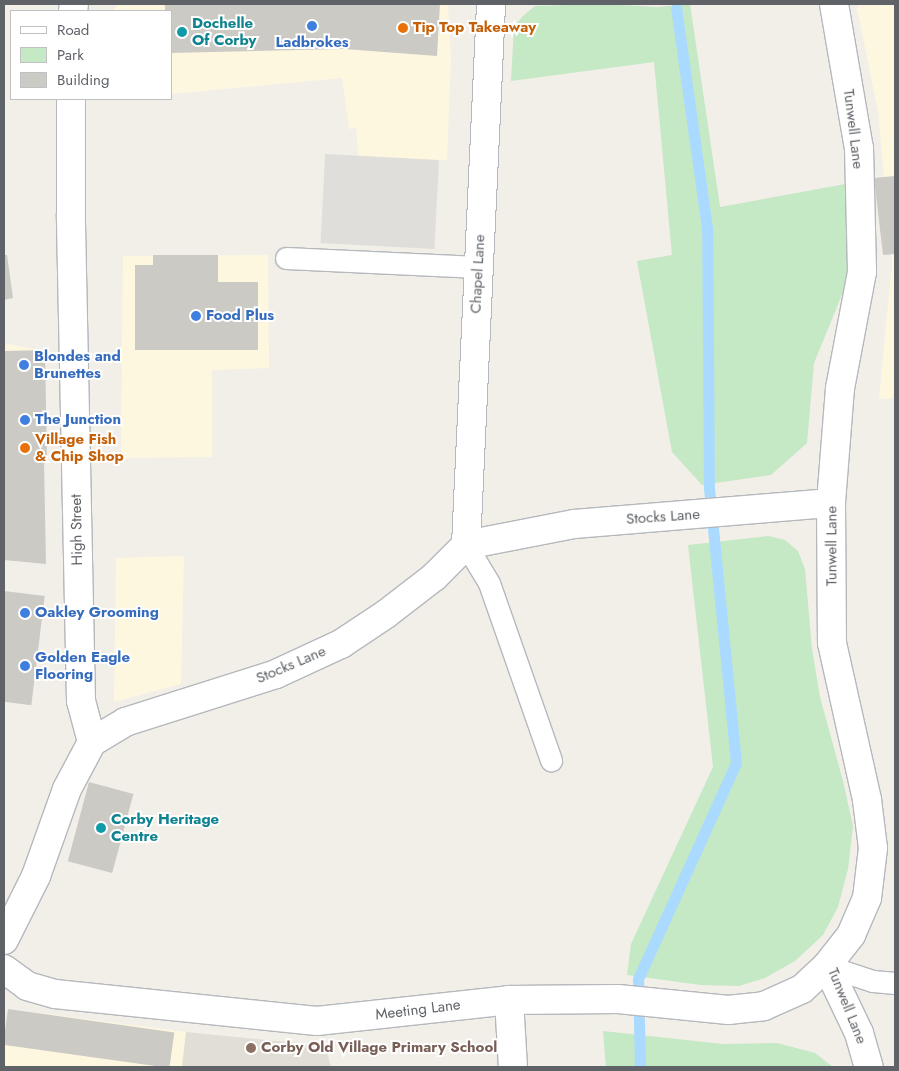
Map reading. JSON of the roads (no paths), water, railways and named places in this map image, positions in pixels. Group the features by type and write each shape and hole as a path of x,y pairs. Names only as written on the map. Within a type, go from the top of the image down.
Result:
{"street":[{"name":"Chapel Lane","path":"466,545 491,4"},
{"name":"Tunwell Lane","path":"834,4 859,148 862,272 840,388 832,503 832,642 867,800 873,848 867,898 851,935 827,966 860,1032 870,1067"},
{"name":"High Street","path":"71,100 71,214 81,701 92,742"},
{"name":"Stocks Lane","path":"92,742 126,722 276,674 341,644 386,614 434,577 466,545 574,524 832,503"},
{"path":"4,940 36,876 67,789 92,742"},
{"name":"Meeting Lane","path":"4,969 27,986 54,994 317,1021 508,1000 618,999 728,1010 764,1006 802,989 827,966"},
{"path":"508,1000 513,1067"}],"lane":[{"path":"286,258 478,267"},
{"path":"466,545 489,583 551,760"},
{"path":"827,966 873,981 895,983"}],"waterway":[{"path":"640,1067 638,979 736,763 709,488 707,228 676,8"}],"place":[{"name":"Ladbrokes","path":"312,26"},
{"name":"Tip Top Takeaway","path":"403,28"},
{"name":"Dochelle Of Corby","path":"182,32"},
{"name":"Food Plus","path":"196,316"},
{"name":"Blondes and Brunettes","path":"24,365"},
{"name":"The Junction","path":"25,420"},
{"name":"Village Fish & Chip Shop","path":"25,448"},
{"name":"Oakley Grooming","path":"25,613"},
{"name":"Golden Eagle Flooring","path":"25,666"},
{"name":"Corby Heritage Centre","path":"101,828"},
{"name":"Corby Old Village Primary School","path":"251,1048"}]}
